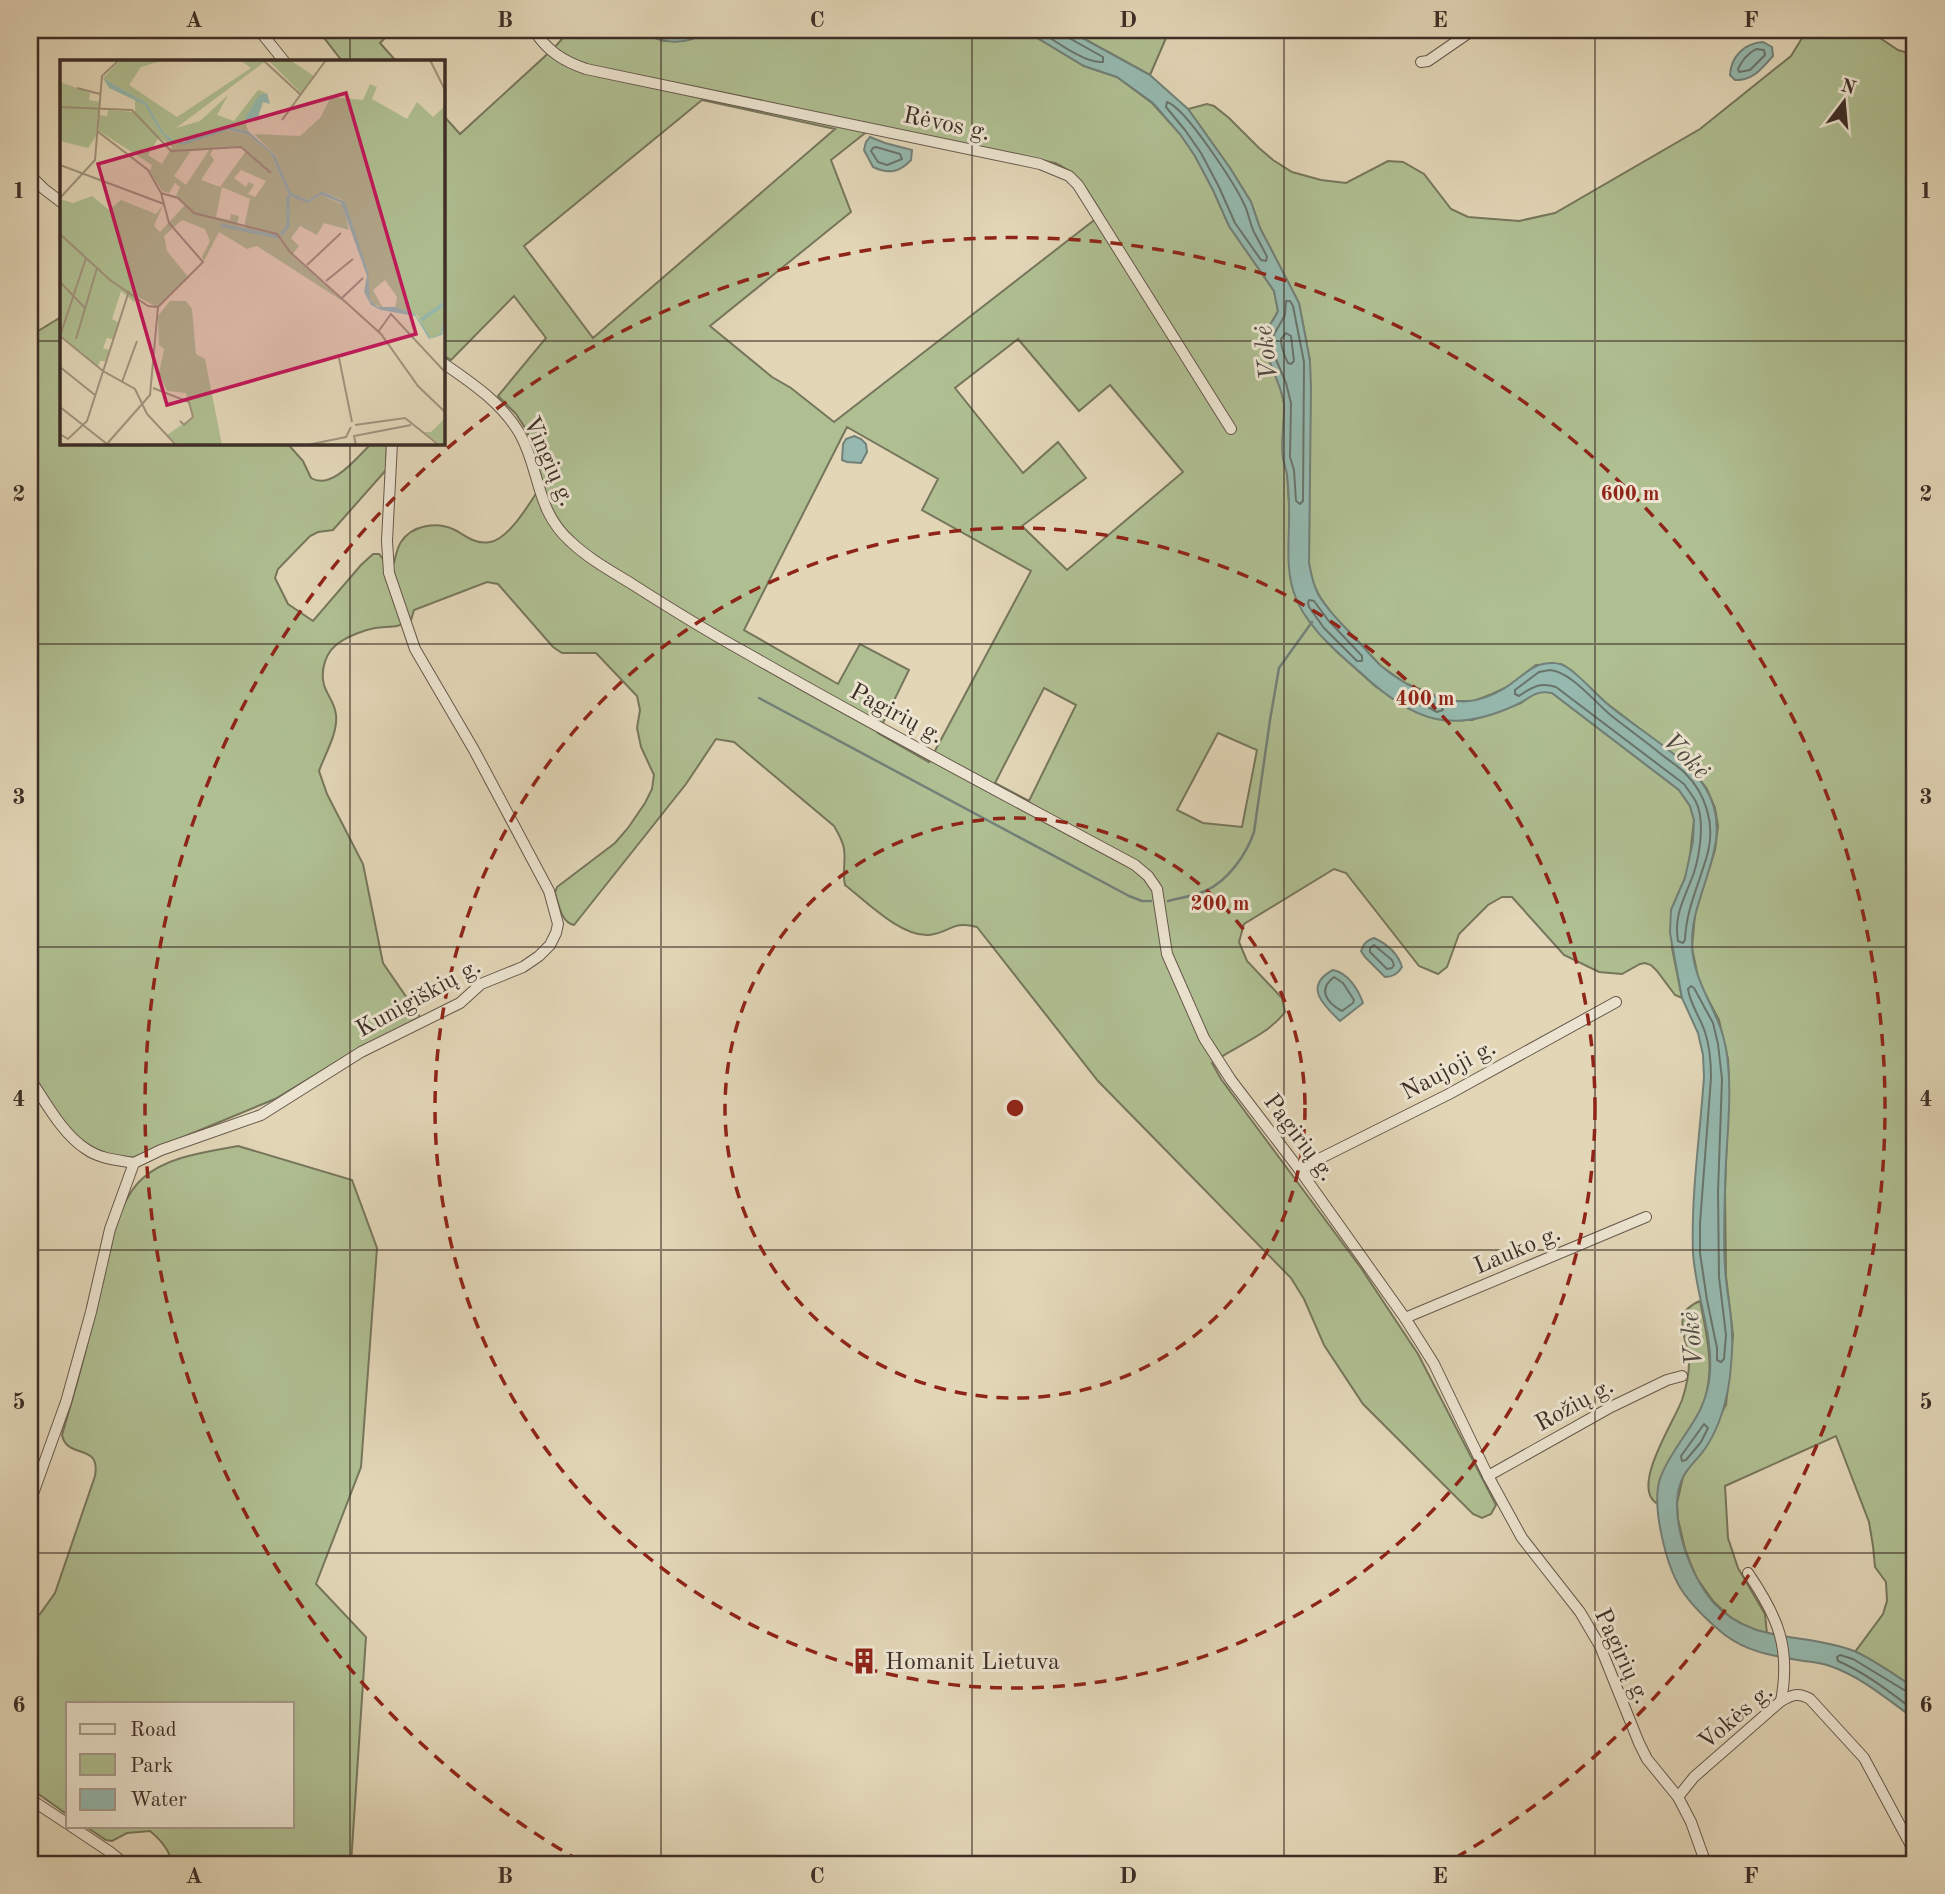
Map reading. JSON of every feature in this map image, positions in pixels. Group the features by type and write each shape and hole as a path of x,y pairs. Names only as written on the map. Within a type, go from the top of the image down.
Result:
{"street":[{"path":"259,30 283,60"},
{"name":"Rėvos g.","path":"534,30 542,43 555,55 586,69 1040,164 1069,176 1078,185 1231,429"},
{"path":"1421,62 1428,61 1473,30"},
{"path":"30,175 60,201"},
{"name":"Vingių g.","path":"444,364 491,398 507,414 521,435 548,513 570,542 690,621"},
{"name":"Kunigiškių g.","path":"134,1163 161,1150 261,1115 361,1052 460,1003 481,984 523,967 550,945 556,933 558,924 549,891 474,750 415,649 389,573 387,541 392,444"},
{"name":"Pagirių g.","path":"690,621 815,693 1135,865 1148,876 1157,889 1167,954 1204,1038 1231,1080 1299,1169 1405,1318 1434,1364 1488,1476 1522,1538 1580,1612 1600,1646 1647,1759 1678,1797 1691,1822 1706,1864"},
{"name":"Naujoji g.","path":"1299,1169 1444,1096 1615,1002"},
{"path":"30,1079 68,1134 86,1149 105,1158 134,1163 110,1229 66,1402 30,1502"},
{"name":"Lauko g.","path":"1405,1318 1646,1217"},
{"name":"Rožių g.","path":"1488,1476 1611,1406 1667,1380 1682,1376"},
{"path":"1748,1573 1781,1633 1785,1673 1782,1701"},
{"name":"Vokės g.","path":"1678,1797 1694,1777 1782,1701 1793,1695 1804,1695 1864,1758 1915,1853"},
{"path":"30,1798 66,1822"},
{"path":"74,1828 125,1864"}],"green space":[{"path":"318,30 393,30 380,43 395,60 341,60"},
{"path":"570,30 633,30 664,41 706,34 712,30 824,30 862,35 895,30 1020,30 1084,66 1117,77 1152,103 1180,134 1195,156 1229,226 1274,291 1278,311 1264,336 1284,403 1283,458 1287,471 1290,566 1294,591 1303,611 1318,632 1376,687 1436,719 1472,720 1521,703 1536,692 1552,693 1679,790 1690,806 1694,820 1689,864 1671,910 1672,948 1682,998 1675,995 1651,965 1640,964 1622,974 1599,972 1564,955 1512,897 1502,897 1488,905 1459,934 1447,967 1438,974 1419,966 1346,873 1334,869 1244,924 1239,942 1247,961 1282,998 1285,1012 1269,1028 1212,1063 1221,1079 1361,1268 1418,1354 1496,1505 1491,1514 1482,1518 1473,1514 1363,1404 1324,1345 1304,1299 1291,1278 1098,1081 977,927 962,925 936,934 918,934 885,917 845,885 843,846 834,826 734,742 716,739 686,784 574,925 566,920 555,893 557,887 615,843 628,828 652,789 654,775 641,747 637,728 640,710 637,696 596,653 562,653 553,647 498,584 487,582 414,610 411,620 401,625 352,635 331,650 324,667 324,685 334,707 336,722 319,771 327,794 363,864 383,963 420,1017 351,1053 275,1099 135,1157 117,1157 100,1152 86,1143 60,1118 30,1075 30,336 60,318 60,444 288,444 303,461 311,478 319,481 336,476 371,444 387,444 386,470 333,530 310,536 278,569 275,578 288,604 313,621 373,554 379,554 383,559 394,563 401,542 418,528 433,525 448,527 480,542 498,539 513,526 543,483 527,431 516,414 498,396 546,338 514,296 451,360 444,356 444,116 460,134","holes":["702,100 835,129 593,338 524,246","874,126 1055,163 1077,178 1102,214 834,422 791,388 772,377 710,326 851,212 831,160","1018,339 1079,411 1110,385 1183,472 1067,570 1022,526 1086,478 1058,442 1023,473 955,388","847,427 938,479 922,510 1031,571 929,762 878,733 909,670 860,644 838,684 744,630","1044,688 1076,705 1029,801 995,783","1218,733 1257,750 1242,827 1203,823 1177,810"]},
{"path":"1068,30 1165,30 1166,38 1150,75"},
{"path":"1807,30 1868,30 1898,50 1915,55 1915,1688 1855,1652 1883,1614 1887,1601 1886,1582 1875,1567 1869,1522 1836,1436 1725,1486 1728,1538 1738,1568 1765,1614 1767,1634 1732,1619 1713,1601 1696,1577 1685,1549 1678,1519 1677,1503 1683,1477 1726,1405 1733,1335 1726,1276 1728,1059 1719,1020 1699,982 1692,948 1695,914 1715,850 1718,826 1715,808 1707,789 1691,768 1605,702 1561,664 1536,665 1509,686 1474,701 1444,699 1405,683 1381,666 1333,615 1312,581 1309,563 1310,361 1299,303 1260,228 1251,202 1188,109 1207,104 1214,106 1273,160 1292,172 1346,183 1388,161 1403,162 1424,174 1451,209 1468,217 1519,221 1555,213 1700,129 1791,56"},
{"path":"238,1146 352,1180 377,1248 361,1467 316,1584 366,1637 351,1864 172,1864 164,1846 150,1831 127,1833 112,1841 88,1828 294,1828 294,1702 66,1702 66,1814 30,1788 30,1620 40,1614 55,1593 95,1476 96,1466 89,1455 65,1443 62,1435 121,1212 134,1188 143,1178 164,1165 188,1156"},
{"path":"1700,1301 1708,1348 1707,1392 1695,1422 1665,1469 1658,1504 1650,1496 1648,1485 1651,1470 1682,1400 1687,1382 1689,1363 1682,1327 1685,1312"}],"water":[{"path":"633,30 712,30 702,36 673,42"},
{"path":"1020,30 1068,30 1150,75 1188,109 1251,202 1260,228 1299,303 1310,361 1309,563 1318,594 1334,616 1377,663 1413,687 1438,698 1464,701 1481,699 1504,689 1536,666 1547,663 1563,665 1616,711 1686,765 1706,789 1714,808 1717,828 1715,847 1698,904 1692,943 1696,971 1723,1035 1728,1067 1724,1247 1732,1346 1729,1385 1720,1420 1706,1448 1684,1475 1679,1489 1677,1506 1682,1541 1704,1590 1728,1616 1762,1631 1835,1645 1870,1659 1915,1688 1915,1719 1842,1671 1821,1663 1763,1653 1743,1646 1725,1635 1701,1614 1681,1589 1670,1565 1661,1534 1657,1502 1661,1476 1697,1416 1708,1388 1710,1372 1709,1342 1693,1252 1704,1077 1703,1055 1698,1033 1682,998 1670,933 1671,910 1685,878 1693,841 1694,820 1690,806 1679,790 1552,693 1537,693 1489,716 1458,721 1436,719 1415,712 1385,694 1321,636 1298,602 1289,570 1289,494 1282,452 1284,405 1264,341 1266,331 1278,311 1274,291 1229,226 1195,156 1153,103 1117,77 1084,66"},
{"path":"1763,42 1772,47 1773,56 1752,76 1735,80 1730,75 1736,56 1750,45"},
{"path":"870,137 912,150 911,160 902,168 893,171 873,167 864,150"},
{"path":"854,436 866,444 867,452 861,463 842,460 843,444 846,439"},
{"path":"1374,938 1388,946 1398,958 1402,967 1395,975 1385,977 1361,951 1366,942"},
{"path":"1333,970 1352,982 1363,1003 1340,1021 1322,1002 1318,989 1319,982"}],"waterway":[{"path":"1168,901 1213,887 1229,874 1246,850 1254,832 1279,668 1312,622"},
{"path":"759,698 1129,896 1151,901"}],"place":[{"name":"Homanit Lietuva","path":"864,1661"}],"water label":[{"name":"Vokė","path":"1265,353"},
{"name":"Vokė","path":"1687,755"},
{"name":"Vokė","path":"1691,1339"}]}
